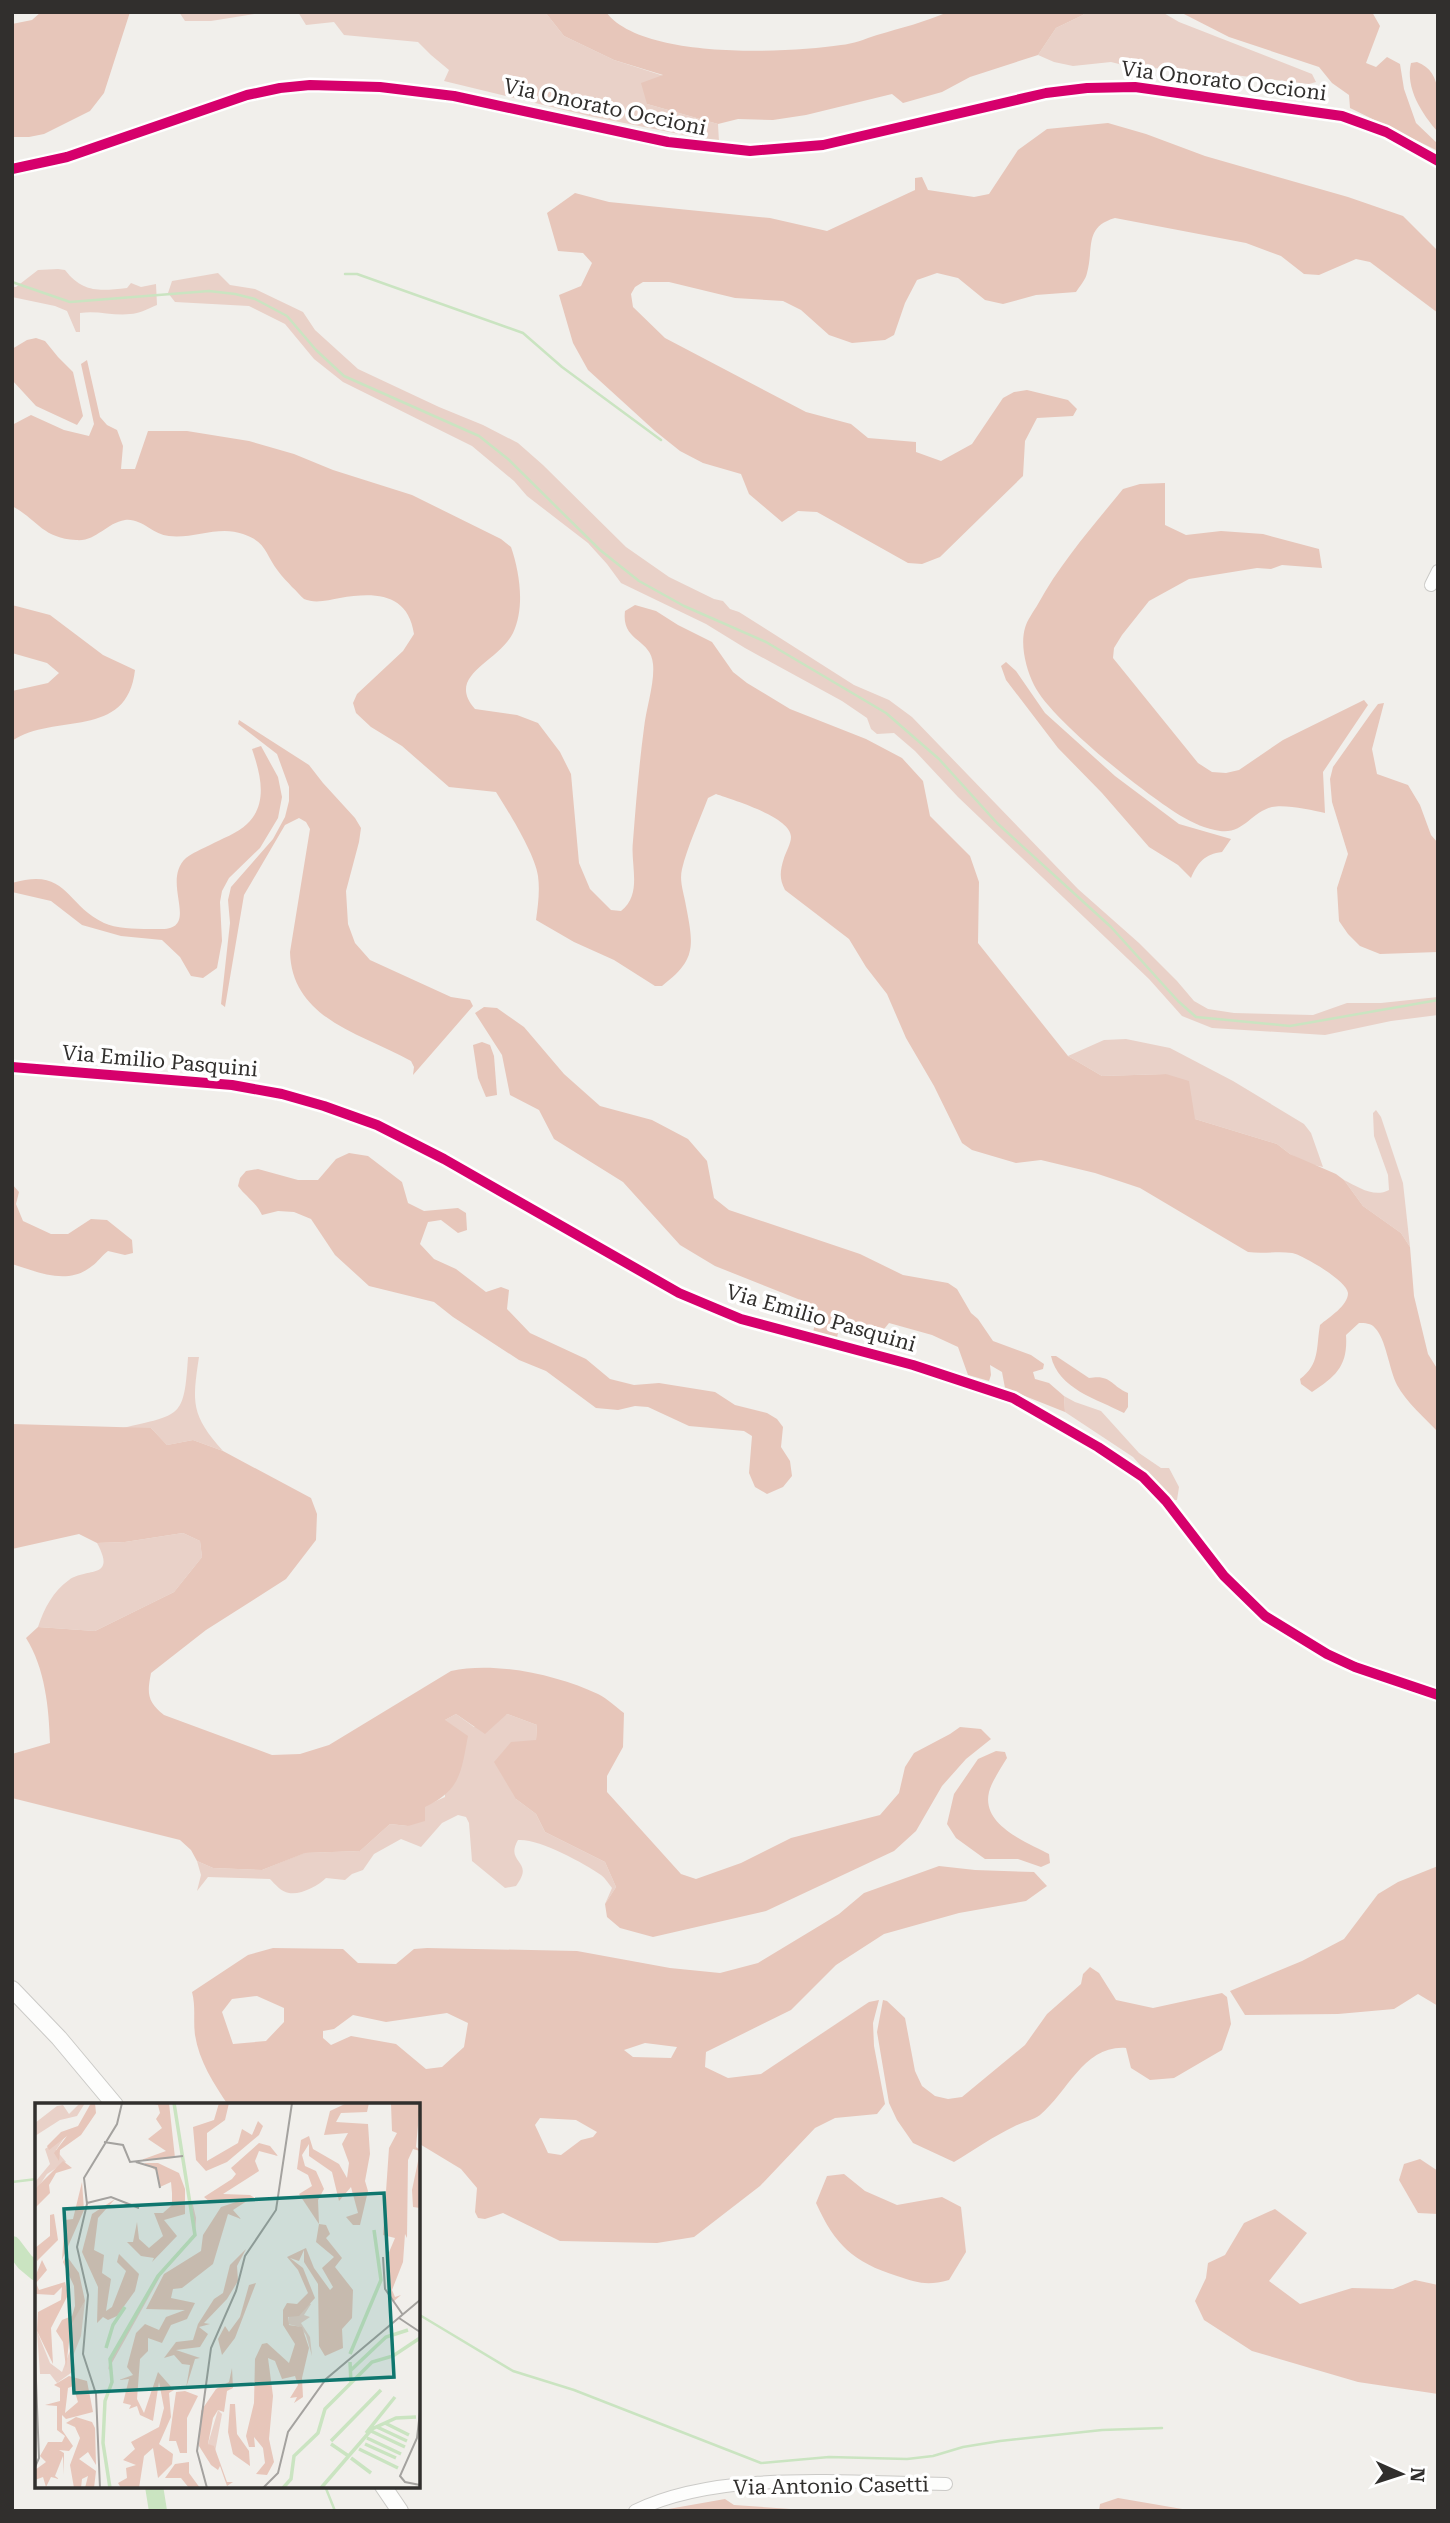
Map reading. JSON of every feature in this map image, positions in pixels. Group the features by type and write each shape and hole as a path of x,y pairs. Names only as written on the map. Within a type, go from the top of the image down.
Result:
{"street":[{"name":"Via Onorato Occioni","path":"12,169 67,158 247,95 310,85 380,87 454,96 668,142 750,151 823,145 1046,93 1095,87 1135,86 1342,116 1386,132 1438,161"},
{"path":"1431,585 1438,571"},
{"name":"Via Emilio Pasquini","path":"12,1066 232,1085 282,1094 324,1106 377,1125 444,1159 679,1293 740,1319 913,1365 1013,1398 1098,1447 1143,1478 1166,1501 1224,1576 1265,1616 1327,1654 1354,1667 1438,1695"},
{"path":"12,1989 59,2038 113,2103"},
{"name":"Via Antonio Casetti","path":"635,2511 696,2491 751,2483 946,2484"},
{"path":"384,2488 400,2511"}],"shaded area":[{"path":"41,12 130,12 104,93 90,111 44,134 12,137 12,24 32,20"},
{"path":"179,12 266,12 211,21 185,21"},
{"path":"298,12 545,12 564,36 614,60 664,76 647,104 718,124 719,142 589,116 444,81 449,70 418,42 344,35 334,22 306,25"},
{"path":"545,12 606,12 624,28 650,39 716,50 752,51 850,44 948,12 1084,12 1083,15 1056,28 1038,55 970,77 942,92 903,103 892,94 806,115 773,120 738,119 718,124 647,104 641,83 663,75 614,60 564,36"},
{"path":"1084,12 1162,12 1179,22 1312,74 1316,82 1309,84 1191,70 1131,67 1111,62 1073,66 1038,55 1056,28 1083,15"},
{"path":"1180,12 1372,12 1380,26 1366,63 1376,67 1387,57 1400,64 1404,89 1416,123 1438,144 1438,151 1350,108 1349,95 1332,83 1319,67 1229,37"},
{"path":"1417,62 1426,67 1436,82 1439,102 1438,132 1421,109 1410,82 1411,63"},
{"path":"1108,123 1205,156 1348,197 1403,216 1438,251 1438,313 1370,262 1356,259 1319,275 1304,274 1281,256 1246,243 1115,218 1105,222 1094,233 1086,275 1076,292 1036,295 1003,304 985,300 958,278 937,273 917,280 905,303 894,335 885,340 852,343 829,335 801,310 783,301 735,298 669,282 643,282 635,287 631,294 633,307 665,338 806,412 851,424 868,438 916,442 916,452 941,461 972,444 1003,398 1014,392 1027,390 1068,400 1077,409 1073,416 1037,418 1025,441 1023,476 940,557 922,564 908,563 817,512 798,511 782,522 749,494 741,474 703,463 680,451 655,431 588,370 573,343 559,295 581,286 592,263 583,253 558,251 547,213 575,193 609,202 770,218 827,231 915,190 915,178 922,177 928,190 974,197 989,194 1018,150 1047,129"},
{"path":"38,270 65,270 78,283 92,289 127,288 131,283 141,287 156,284 157,305 133,314 80,313 80,332 76,332 67,311 12,297 12,287 16,287"},
{"path":"218,273 230,285 255,289 303,312 315,330 358,369 518,443 626,547 669,577 723,601 730,609 739,612 854,685 889,700 912,717 1078,889 1139,943 1194,1001 1208,1009 1234,1013 1313,1015 1347,1003 1381,1003 1438,997 1438,1015 1391,1021 1325,1035 1212,1028 1182,1016 1149,979 894,733 877,734 871,729 867,718 842,701 706,624 621,583 588,543 527,496 514,481 472,446 343,382 314,359 285,324 249,306 175,302 168,293 172,281"},
{"path":"36,338 45,341 73,372 83,416 77,425 36,406 12,380 12,349"},
{"path":"87,360 100,417 107,425 117,430 123,446 121,469 135,469 148,431 187,431 249,441 412,495 501,539 511,547 520,590 517,623 506,643 470,678 466,687 467,697 475,709 517,715 538,723 560,752 571,774 579,863 590,889 611,910 621,911 628,904 634,888 633,850 638,784 653,679 651,656 627,629 625,621 625,611 635,605 656,611 712,642 733,672 790,709 866,739 902,758 923,781 930,816 970,856 979,882 978,943 1068,1056 1102,1076 1166,1074 1189,1081 1195,1119 1277,1144 1290,1154 1336,1174 1344,1180 1363,1206 1401,1233 1410,1247 1414,1296 1428,1354 1438,1370 1438,1432 1401,1391 1394,1378 1382,1339 1370,1324 1359,1323 1346,1335 1343,1362 1328,1381 1312,1392 1301,1384 1300,1379 1314,1361 1320,1325 1342,1307 1348,1293 1340,1282 1314,1263 1292,1253 1248,1252 1140,1188 1095,1173 1041,1160 1016,1163 972,1150 962,1143 934,1086 906,1038 887,994 849,939 785,890 781,871 791,837 782,823 772,816 716,794 708,798 681,874 690,932 690,952 673,977 662,986 655,986 614,960 574,942 536,920 539,887 536,867 496,792 449,787 402,746 371,727 356,713 353,703 357,694 403,651 414,634 411,620 397,603 388,598 365,595 317,601 304,599 280,573 261,545 243,534 216,531 169,536 137,522 125,520 83,540 65,539 48,532 12,506 12,425 31,415 64,430 89,436 94,424 81,364"},
{"path":"1165,483 1165,525 1186,535 1221,531 1263,534 1319,549 1322,568 1282,565 1271,569 1257,568 1189,579 1149,601 1122,635 1114,648 1113,658 1198,763 1212,772 1239,770 1283,740 1364,700 1368,705 1323,772 1325,813 1277,806 1258,813 1241,826 1228,831 1195,823 1165,805 1100,755 1059,717 1034,685 1023,642 1027,622 1047,589 1123,489 1140,484"},
{"path":"12,605 50,615 103,655 135,670 129,692 118,707 104,716 29,733 12,741 12,691 48,683 59,673 47,663 12,653"},
{"path":"1006,662 1016,671 1045,713 1115,776 1179,824 1231,839 1222,852 1203,860 1191,878 1178,865 1149,847 1058,748 1006,680 1001,666"},
{"path":"1384,703 1372,749 1377,774 1408,785 1420,805 1431,835 1438,843 1438,952 1380,954 1360,946 1339,921 1337,888 1348,854 1332,802 1330,779 1333,767 1372,712 1378,704"},
{"path":"239,720 309,765 361,828 346,891 348,924 355,943 370,960 451,997 470,1000 473,1006 413,1075 414,1067 411,1061 352,1033 317,1009 303,994 294,975 290,952 310,829 306,822 299,818 285,825 244,895 225,1007 221,1004 231,887 273,839 285,817 289,801 289,787 277,754 238,724"},
{"path":"261,746 278,777 282,797 278,818 260,848 229,878 222,891 222,941 217,968 203,978 191,976 180,957 162,940 121,936 82,925 51,901 12,892 12,883 30,879 44,880 64,890 91,915 104,923 140,929 173,927 179,921 180,912 177,891 179,868 186,858 239,830 254,816 261,788 252,749"},
{"path":"484,1007 497,1008 524,1027 564,1074 600,1106 652,1120 688,1139 707,1161 714,1198 729,1210 860,1254 903,1275 948,1283 957,1289 971,1313 993,1341 1031,1355 1044,1364 1043,1369 1033,1372 1035,1379 1049,1383 1064,1396 1065,1412 1005,1388 1002,1372 990,1365 989,1381 968,1375 958,1347 932,1335 889,1323 880,1334 837,1317 831,1321 839,1327 837,1338 813,1333 818,1307 715,1266 680,1245 623,1182 554,1139 539,1110 510,1095 502,1055 475,1013"},
{"path":"1126,1039 1170,1048 1233,1081 1304,1124 1311,1133 1323,1167 1309,1164 1277,1144 1195,1119 1166,1074 1102,1076 1068,1056 1104,1040"},
{"path":"482,1042 490,1045 494,1056 497,1095 486,1097 478,1078 473,1045"},
{"path":"1376,1110 1381,1117 1403,1183 1410,1247 1401,1233 1363,1206 1344,1180 1372,1192 1389,1190 1388,1175 1374,1136 1373,1113"},
{"path":"349,1153 368,1156 402,1182 408,1203 424,1211 458,1208 466,1213 467,1230 458,1233 441,1220 428,1222 420,1244 434,1259 456,1269 486,1292 501,1287 509,1290 507,1309 530,1333 586,1359 610,1379 634,1385 659,1383 715,1392 735,1405 767,1413 783,1427 781,1447 790,1461 792,1476 783,1487 767,1494 755,1487 749,1473 752,1436 744,1431 689,1426 648,1407 635,1406 618,1410 596,1408 546,1371 519,1360 434,1302 369,1286 335,1255 311,1219 294,1212 278,1211 262,1215 238,1186 246,1171 258,1169 298,1180 318,1180 336,1159"},
{"path":"12,1184 19,1192 16,1204 23,1221 51,1234 68,1234 91,1219 107,1220 132,1240 133,1253 125,1255 108,1251 83,1272 63,1276 53,1276 12,1264"},
{"path":"1051,1356 1056,1356 1089,1378 1106,1379 1128,1393 1128,1407 1124,1413 1070,1385 1055,1367"},
{"path":"188,1357 199,1357 195,1397 199,1418 223,1451 193,1440 167,1445 151,1428 123,1428 157,1420 176,1410 184,1392"},
{"path":"1064,1396 1101,1411 1139,1453 1161,1468 1169,1468 1179,1487 1177,1500 1171,1500 1133,1457 1065,1412"},
{"path":"12,1424 151,1428 167,1445 193,1440 223,1451 311,1498 317,1514 316,1540 286,1579 206,1630 151,1673 151,1701 164,1715 272,1755 300,1754 329,1745 451,1671 468,1668 506,1669 564,1681 598,1694 624,1713 623,1747 607,1776 607,1792 681,1874 696,1879 741,1863 791,1838 880,1815 899,1793 905,1767 914,1753 960,1727 981,1729 991,1739 966,1759 942,1786 916,1831 894,1851 766,1911 653,1937 620,1928 607,1917 605,1904 616,1887 605,1862 545,1832 536,1814 516,1799 494,1762 511,1742 536,1740 537,1725 507,1714 485,1734 456,1714 445,1720 468,1736 466,1749 453,1787 425,1807 425,1821 408,1826 390,1824 360,1851 305,1853 262,1870 213,1868 197,1861 191,1850 180,1840 12,1798 12,1754 50,1743 42,1675 26,1638 38,1627 95,1631 174,1592 202,1557 200,1541 183,1533 125,1542 97,1543 79,1534 12,1549"},
{"path":"183,1533 200,1541 202,1557 174,1592 95,1631 38,1627 50,1601 63,1584 76,1576 102,1568 104,1563 97,1543 125,1542"},
{"path":"456,1714 474,1727 507,1714 537,1725 536,1740 516,1799 536,1814 545,1832 605,1862 616,1887 605,1904 612,1888 601,1875 561,1852 527,1840 518,1840 515,1848 516,1858 523,1871 521,1878 516,1886 505,1888 472,1861 469,1823 466,1817 458,1815 442,1823 421,1847 401,1839 374,1854 363,1870 345,1880 326,1878 309,1889 289,1893 278,1888 270,1879 208,1877 197,1891 201,1875 197,1861 213,1868 262,1870 304,1853 360,1851 390,1824 408,1826 425,1806 445,1797 445,1720"},
{"path":"996,1751 1005,1752 1007,1758 994,1779 988,1804 998,1823 1007,1831 1049,1854 1050,1863 1041,1867 1018,1859 985,1859 956,1838 947,1824 954,1794 978,1759"},
{"path":"939,1866 1034,1872 1047,1886 1026,1901 959,1913 884,1934 836,1965 791,2010 706,2052 705,2067 728,2078 761,2074 869,2002 879,2000 873,2023 874,2046 885,2104 877,2114 835,2118 815,2128 760,2186 694,2237 657,2243 560,2241 503,2213 485,2219 478,2218 475,2212 477,2188 461,2169 420,2144 420,2103 227,2103 208,2072 197,2045 192,1992 248,1955 273,1948 343,1949 358,1963 396,1964 414,1949 427,1948 577,1951 670,1968 720,1973 758,1963 839,1914 864,1893","holes":["257,1996 284,2008 284,2022 266,2041 233,2044 222,2012 232,1999","447,2013 468,2023 464,2047 442,2067 426,2069 396,2044 351,2036 331,2045 323,2038 323,2031 334,2029 353,2015 386,2022","645,2043 677,2047 671,2058 633,2057 624,2050","540,2118 576,2120 597,2132 561,2155 548,2153 535,2125"]},
{"path":"1438,1866 1438,2006 1418,1994 1394,2009 1338,2014 1245,2015 1230,1991 1302,1961 1344,1939 1378,1894 1398,1882"},
{"path":"1090,1967 1099,1973 1116,2000 1153,2008 1222,1993 1227,1997 1231,2024 1222,2050 1174,2078 1150,2080 1131,2068 1126,2048 1111,2049 1088,2062 1040,2115 999,2134 954,2162 913,2143 889,2103 877,2032 883,2000 905,2018 915,2071 922,2086 935,2096 948,2099 962,2097 1025,2045 1047,2014 1081,1984 1083,1974"},
{"path":"1420,2159 1438,2171 1438,2214 1418,2213 1399,2180 1404,2164"},
{"path":"844,2174 865,2191 897,2205 942,2197 961,2207 966,2252 949,2280 923,2283 882,2271 857,2258 838,2241 816,2203 827,2176"},
{"path":"1275,2209 1307,2233 1269,2281 1300,2304 1352,2288 1393,2289 1415,2280 1438,2285 1438,2394 1358,2382 1252,2351 1204,2320 1195,2301 1206,2278 1208,2263 1225,2255 1244,2223"},
{"path":"1118,2498 1194,2511 1099,2511 1100,2504"},
{"path":"725,2499 734,2505 819,2511 657,2511"}],"waterway":[{"path":"345,274 357,274 523,333 562,367 661,440"},
{"path":"12,282 70,302 209,291 235,294 255,299 287,316 316,350 344,376 479,436 508,459 600,550 639,581 684,606 766,642 886,713 939,759 997,823 1111,927 1178,1001 1196,1017 1290,1026 1438,1000"},
{"path":"12,2182 35,2179"},
{"path":"12,2245 35,2270"},
{"path":"420,2315 513,2371 574,2390 761,2463 829,2457 907,2459 1000,2441 1102,2430 1162,2428"},
{"path":"154,2488 158,2511"},
{"path":"326,2488 335,2511"}],"cycle path":[{"path":"12,169 67,157 247,95 310,85 380,87 454,96 668,142 750,151 823,145 1046,93 1087,88 1135,87 1342,116 1386,132 1438,161"},
{"path":"12,1067 232,1085 282,1094 324,1106 377,1125 444,1159 679,1293 741,1319 913,1365 1013,1398 1098,1447 1143,1477 1166,1501 1224,1576 1265,1616 1327,1654 1355,1667 1438,1695"}]}
